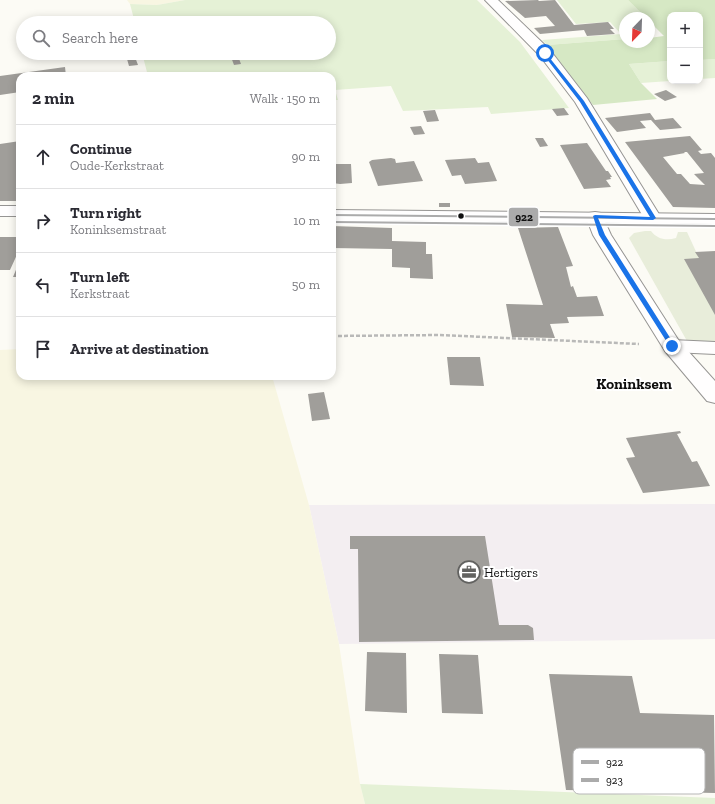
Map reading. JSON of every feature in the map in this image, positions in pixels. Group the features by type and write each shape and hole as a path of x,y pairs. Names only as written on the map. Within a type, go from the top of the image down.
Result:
{"street":[{"path":"491,0 545,53 582,101 653,218"},
{"path":"0,211 16,211"},
{"path":"336,215 595,216 715,219"},
{"path":"595,216 602,235 672,346 715,395"}],"lane":[{"path":"672,346 715,348"}],"path":[{"path":"336,336 440,335 672,346"}],"shaded area":[{"path":"127,0 185,0 157,5 130,4"},
{"path":"16,349 16,380 273,380 309,505 339,644 360,784 365,804 0,804 0,350"},
{"path":"715,504 715,639 339,644 309,505"}],"green space":[{"path":"185,0 477,0 520,42 569,108 491,114 488,107 403,111 391,86 336,90 336,72 147,72 144,60 336,60 336,16 133,16 130,4 157,5"},
{"path":"557,0 628,0 640,12 619,12 619,32 610,22 576,24"},
{"path":"628,0 715,0 715,59 703,60 703,12 667,12 667,61 629,64 641,83 657,99 593,105 547,45 619,39 619,48 655,48 655,37 664,36 655,27 655,12 640,12"},
{"path":"619,34 619,39 547,45 542,40"},
{"path":"715,59 715,78 703,79 703,60"},
{"path":"667,61 667,81 641,83 629,64"},
{"path":"651,231 653,234 662,239 676,238 678,232 687,232 699,258 715,315 715,342 687,341 629,238 634,233"},
{"path":"360,784 573,792 573,794 715,798 715,804 365,804"}],"building":[{"path":"555,0 574,25 608,22 614,29 610,29 615,34 587,36 584,30 540,34 534,28 555,26 546,16 525,18 505,1"},
{"path":"127,60 136,60 138,65 129,66"},
{"path":"232,60 240,60 241,64 234,65"},
{"path":"65,67 66,72 29,72"},
{"path":"16,74 16,93 0,95 0,76"},
{"path":"666,90 677,97 665,101 654,94"},
{"path":"564,108 569,115 557,116 552,109"},
{"path":"435,110 439,121 427,122 423,111"},
{"path":"650,113 655,120 673,118 682,128 660,130 651,120 640,121 646,128 617,132 605,118"},
{"path":"421,126 425,134 414,135 410,127"},
{"path":"690,136 702,150 698,151 701,154 711,153 715,158 715,208 673,207 625,142","holes":["687,152 704,173 694,174 705,185 690,184 681,174 677,174 663,157"]},
{"path":"535,138 543,138 548,146 540,147"},
{"path":"16,142 16,201 0,201 0,144"},
{"path":"587,143 606,171 608,171 612,177 610,177 611,179 606,180 611,187 584,189 560,145"},
{"path":"475,158 478,163 489,162 497,181 465,184 461,175 452,176 445,160"},
{"path":"395,159 396,163 414,161 423,181 378,186 369,162 372,160"},
{"path":"336,164 351,164 352,183 336,184"},
{"path":"439,203 450,203 450,207 439,207"},
{"path":"336,226 392,228 392,241 426,242 426,254 432,254 433,279 410,278 410,268 392,267 392,249 336,248"},
{"path":"558,227 573,266 566,267 571,287 573,286 577,297 597,296 604,316 567,317 569,323 550,324 555,338 512,337 506,304 543,305 518,228"},
{"path":"0,237 16,237 16,257 10,270 0,270"},
{"path":"715,251 715,315 684,259 699,258 695,252"},
{"path":"16,270 16,277 13,277"},
{"path":"447,357 480,357 484,386 450,385"},
{"path":"324,392 330,419 312,421 308,394"},
{"path":"680,431 681,433 677,434 692,462 697,461 710,486 643,493 626,458 635,457 626,438"},
{"path":"350,536 485,536 499,625 528,625 533,628 534,640 359,642 358,549 350,549"},
{"path":"367,652 406,653 407,713 365,711"},
{"path":"439,654 478,655 483,714 442,713"},
{"path":"549,674 632,676 640,713 714,715 715,793 705,793 705,748 573,748 573,790 566,790"}],"transit line":[{"name":"922","path":"336,215 715,219"},
{"name":"923","path":"336,222 715,226"}],"place":[{"name":"Hertigers","path":"469,572"}],"district":[{"name":"Koninksem","path":"634,384"}],"route":[{"path":"545,53 582,101 653,218 595,216 602,235 672,346"}]}
